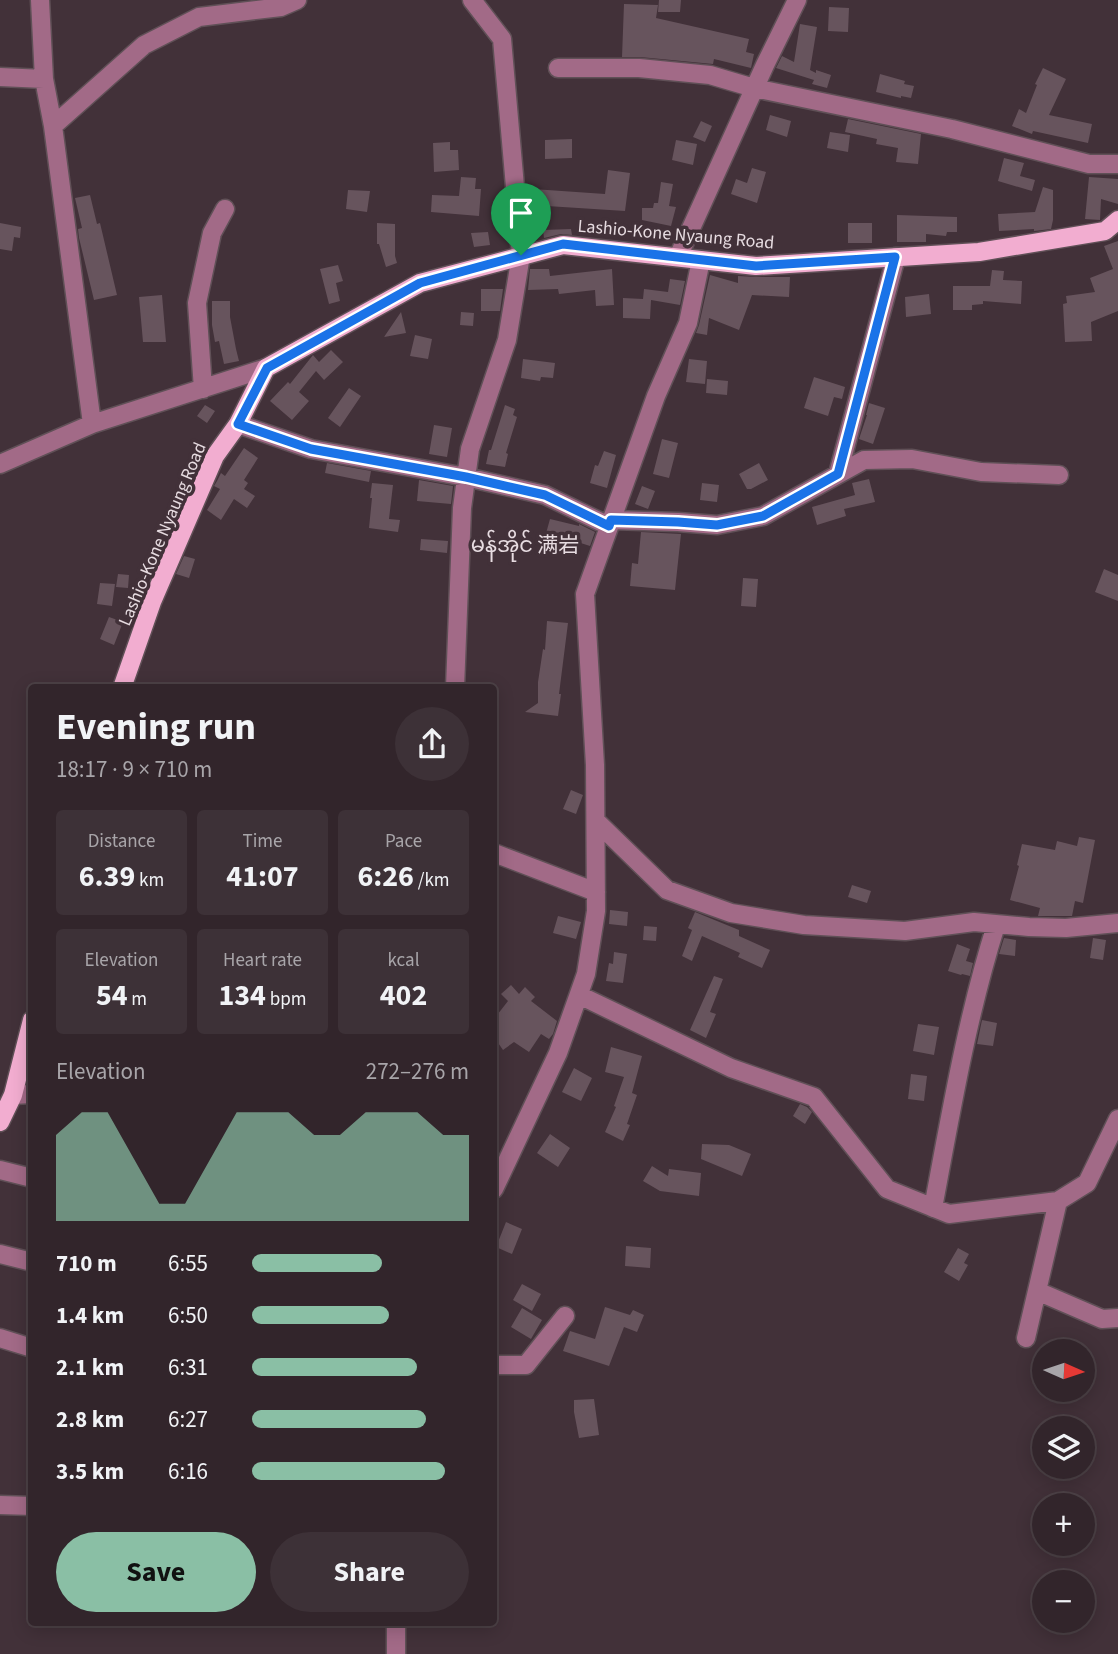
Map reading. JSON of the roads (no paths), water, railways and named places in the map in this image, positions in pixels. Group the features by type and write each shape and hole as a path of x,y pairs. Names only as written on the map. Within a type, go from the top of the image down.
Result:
{"main road":[{"name":"Lashio-Kone Nyaung Road","path":"123,684 152,602 215,456 238,424 267,368 420,283 563,244 756,266 992,250 1105,231 1118,220"},
{"path":"0,1122 13,1095 28,1036"}],"street":[{"path":"40,0 44,79 53,126 92,424"},
{"path":"53,126 144,45 199,17 281,7 297,0"},
{"path":"455,684 462,508 470,449 507,340 521,255 502,38 472,0"},
{"path":"678,257 797,0"},
{"path":"558,68 639,68 710,75 754,88 951,129 1089,164 1118,164"},
{"path":"0,77 44,79"},
{"path":"203,389 197,303 212,233 225,209"},
{"path":"838,474 895,257"},
{"path":"498,1170 558,1053 586,974 596,911 596,821 585,594 656,396 688,323 701,260"},
{"path":"0,464 92,424 267,368"},
{"path":"238,424 311,449 466,477 545,495 610,523 678,522 717,525 763,516 864,460 912,459 981,472 1059,475"},
{"path":"596,821 667,890 731,913 804,925 905,931 974,922 1066,928 1118,923"},
{"path":"497,854 596,892"},
{"path":"933,1208 967,1032 996,925"},
{"path":"579,995 732,1068 814,1097 887,1189 949,1214 1058,1201 1087,1184 1118,1119"},
{"path":"13,1095 28,1094"},
{"path":"0,1170 28,1177"},
{"path":"1026,1338 1058,1201"},
{"path":"0,1254 28,1261"},
{"path":"1037,1291 1102,1319 1118,1318"},
{"path":"497,1364 526,1365 565,1316"},
{"path":"0,1338 28,1347"},
{"path":"0,1505 28,1506"},
{"path":"396,1626 396,1654"}],"district":[{"name":"မန်အိုင် 满岩","path":"525,545"}]}
